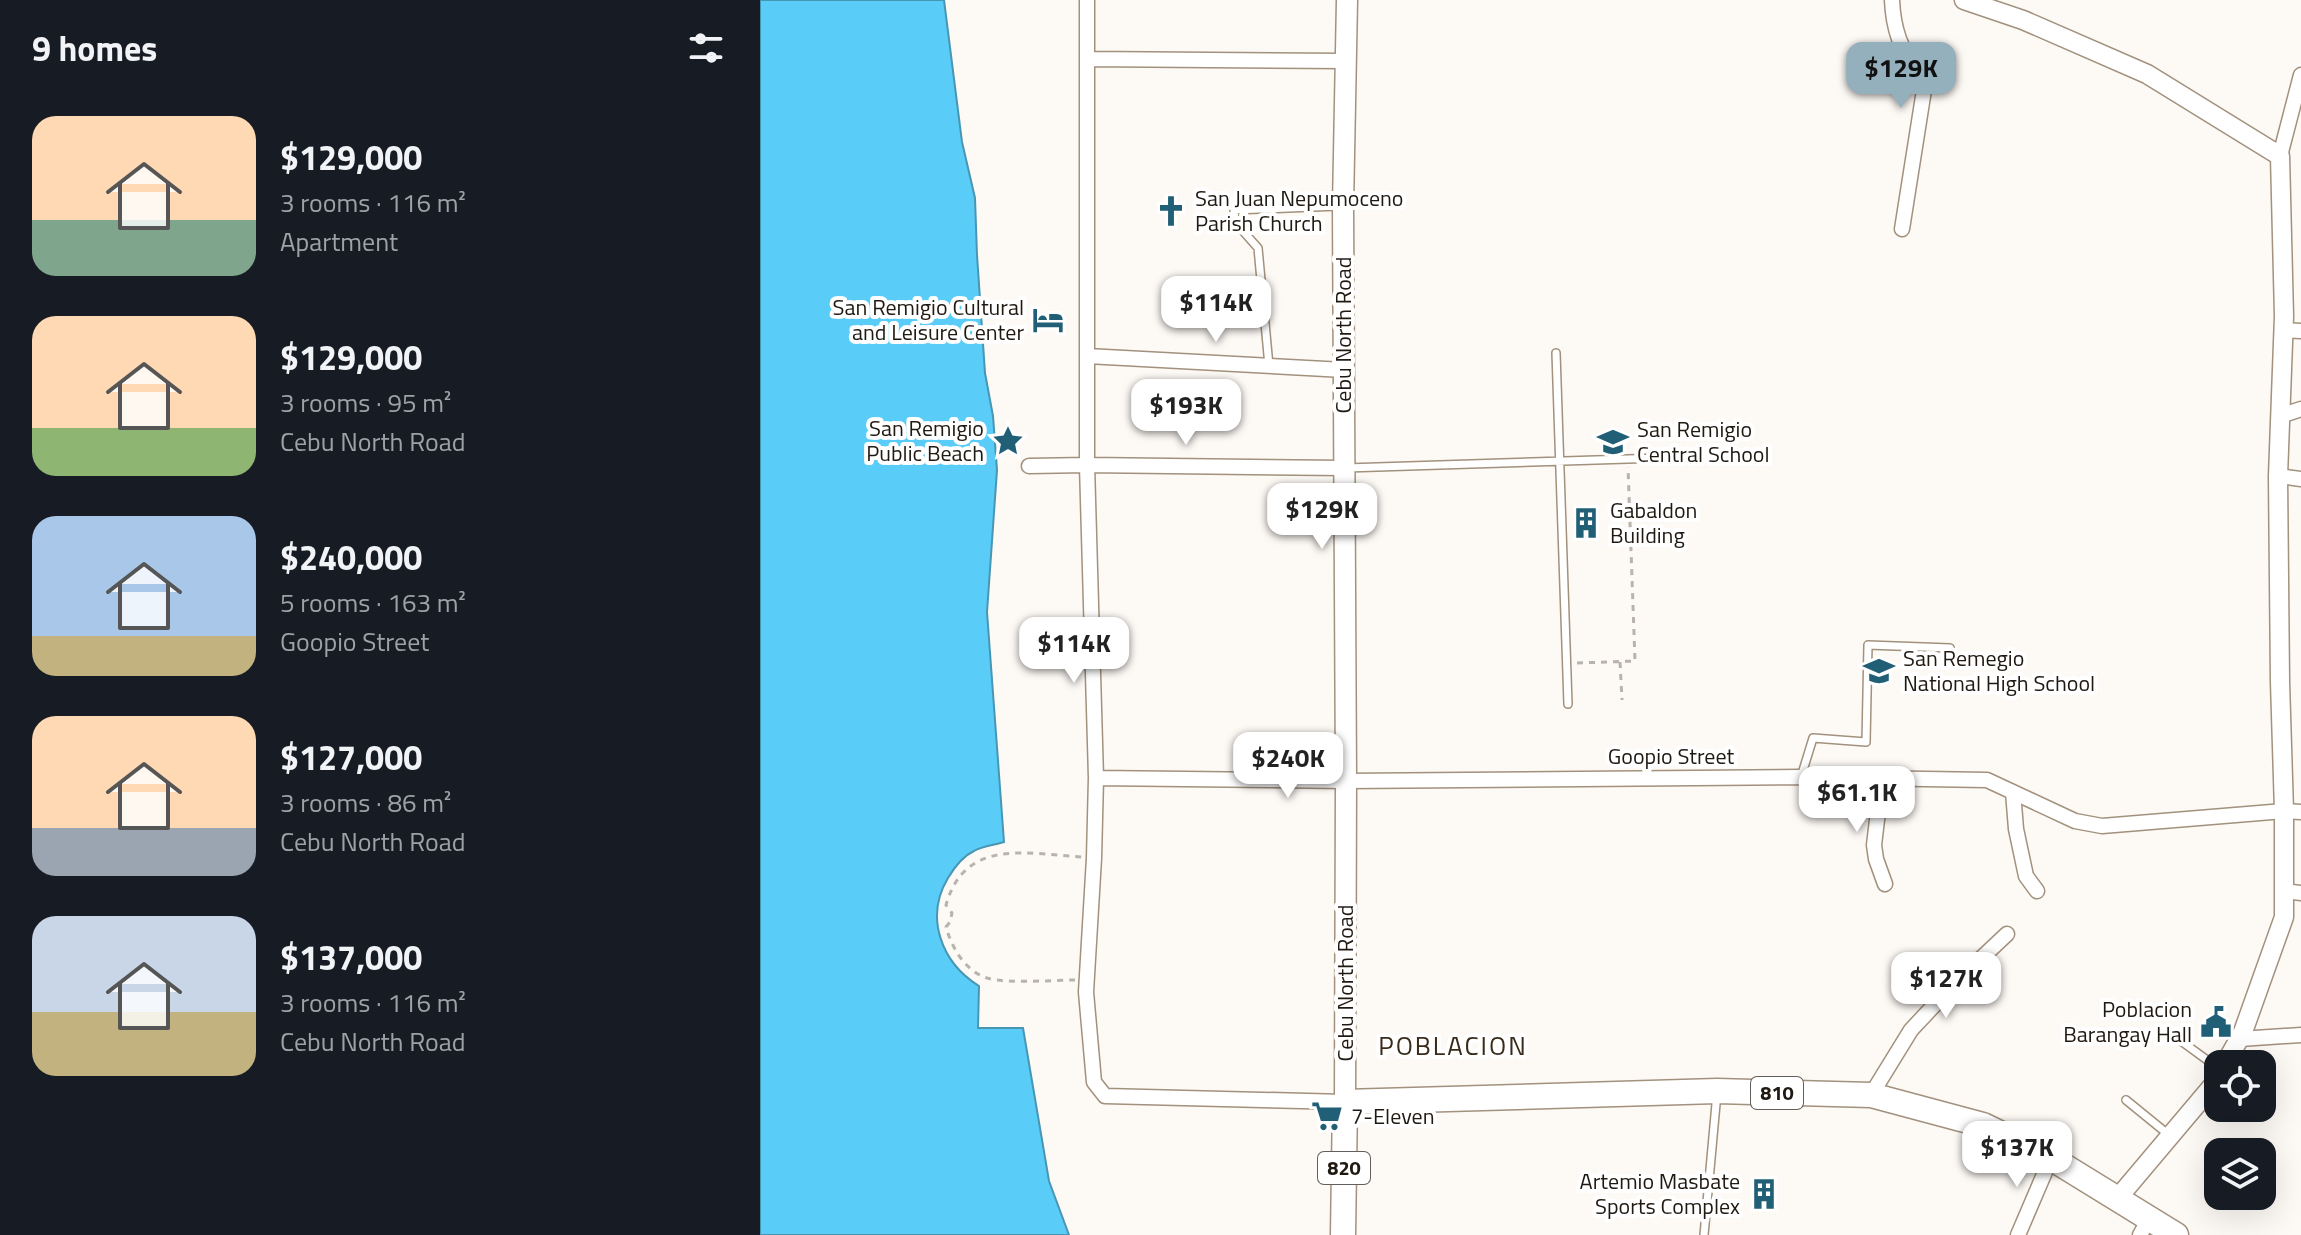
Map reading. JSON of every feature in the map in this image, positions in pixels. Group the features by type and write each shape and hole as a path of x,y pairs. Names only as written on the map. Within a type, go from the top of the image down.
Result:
{"highway":[{"name":"810","path":"1345,1102 1717,1091 1871,1095 1983,1125 2051,1158 2117,1199 2144,1227 2176,1235"},
{"name":"820","path":"1343,1235 1345,1102"}],"main road":[{"name":"Cebu North Road","path":"1345,1102 1343,206 1347,0"}],"street":[{"path":"1087,0 1087,465 1096,778 1087,979 1094,1082 1105,1096 1345,1102"},
{"path":"1892,0 1895,29 1911,63 1921,71 1924,90 1902,229"},
{"path":"1964,0 2023,20 2147,74 2280,156"},
{"path":"1087,59 1346,61"},
{"path":"2233,1050 2292,892 2293,811 2280,682 2278,476 2280,416 2292,330 2280,156 2301,75"},
{"path":"1087,356 1344,370"},
{"path":"2280,416 2301,409"},
{"path":"1029,466 1344,468"},
{"path":"2278,476 2301,479"},
{"name":"Goopio Street","path":"1096,778 1346,781 1801,777 1987,780 2075,821 2102,826 2293,811"},
{"path":"1882,778 1874,845 1885,884"},
{"path":"2013,792 2016,829 2026,876 2037,891"},
{"path":"1871,1095 1911,1030 2007,934"},
{"path":"2240,1039 2301,1035"},
{"path":"2117,1199 2204,1094"},
{"path":"2018,1235 2051,1158"}],"lane":[{"path":"1269,366 1258,248 1235,222 1234,210 1343,206"},
{"path":"1556,353 1568,704"},
{"path":"1344,468 1660,458"},
{"path":"1801,777 1813,738 1866,742 1868,645 1950,648"},
{"path":"2181,1041 2204,1058"},
{"path":"1704,1235 1717,1091"},
{"path":"2126,1100 2170,1136"}],"path":[{"path":"1566,664 1635,661 1628,459"},
{"path":"1620,662 1622,700"},
{"path":"1087,979 986,978 956,953 946,927 952,913 946,905 950,889 959,876 986,856 1002,853 1094,858"}],"water":[{"path":"760,0 944,0 962,142 975,198 985,373 993,416 997,470 987,612 1004,842 977,849 956,866 941,893 938,924 941,938 955,965 979,986 978,1028 1023,1028 1049,1181 1069,1235 760,1235"}],"place":[{"name":"San Juan Nepumoceno Parish Church","path":"1171,211"},
{"name":"San Remigio Cultural and Leisure Center","path":"1048,320"},
{"name":"San Remigio Public Beach","path":"1008,441"},
{"name":"San Remigio Central School","path":"1613,442"},
{"name":"Gabaldon Building","path":"1586,523"},
{"name":"San Remegio National High School","path":"1879,671"},
{"name":"Poblacion Barangay Hall","path":"2216,1022"},
{"name":"7-Eleven","path":"1327,1116"},
{"name":"Artemio Masbate Sports Complex","path":"1764,1194"}],"district":[{"name":"POBLACION","path":"1453,1046"}]}
